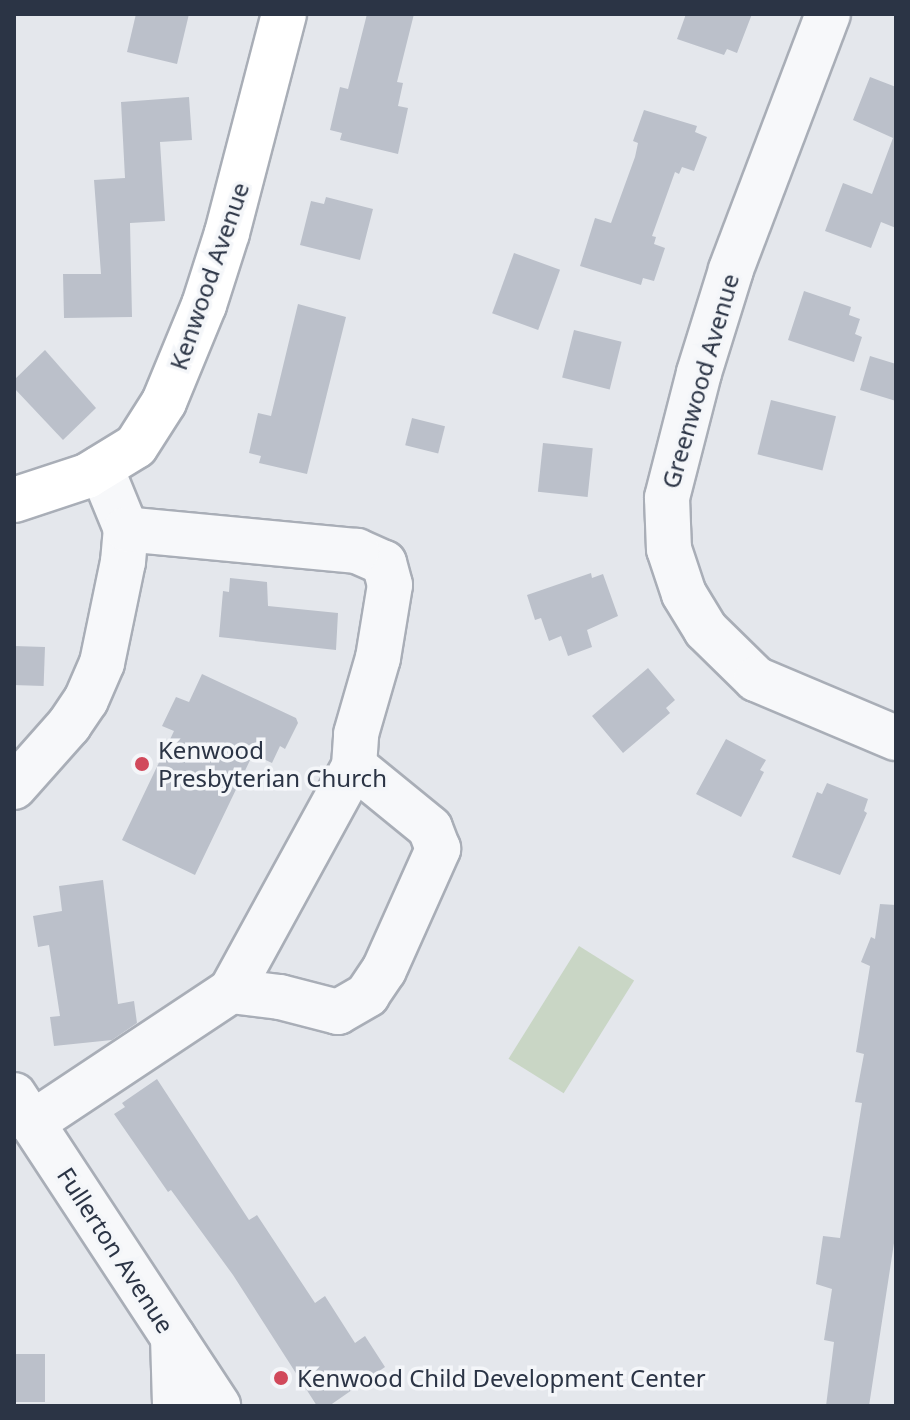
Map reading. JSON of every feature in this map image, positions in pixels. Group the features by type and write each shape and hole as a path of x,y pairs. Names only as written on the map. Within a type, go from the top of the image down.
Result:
{"main road":[{"name":"Kenwood Avenue","path":"14,500 41,493 101,468 136,446 164,402 198,319 227,233 284,14"}],"street":[{"name":"Greenwood Avenue","path":"828,14 731,270 699,373 667,498 669,549 684,594 706,630 756,679 896,738"},
{"path":"14,787 37,765 86,700 102,663 123,562 126,529 101,468"},
{"path":"23,1109 231,991 354,766 356,734 378,658 390,585 384,563 357,551 126,529"},
{"path":"231,991 280,997 338,1012 367,995 384,970 438,849 430,828 354,766"},
{"name":"Fullerton Avenue","path":"23,1109 218,1406"},
{"path":"173,1337 175,1406"}],"green space":[{"path":"579,946 634,980 564,1093 509,1059"}],"building":[{"path":"136,14 189,14 177,64 127,52"},
{"path":"367,14 414,14 397,82 403,83 398,106 408,108 398,154 340,140 342,133 330,130 340,87 348,89"},
{"path":"686,14 752,14 737,53 727,49 724,55 677,39"},
{"path":"870,77 896,87 896,228 881,222 871,248 825,231 843,183 872,194 893,138 853,120"},
{"path":"189,97 192,140 160,142 165,221 130,223 132,317 64,318 63,274 101,274 94,180 125,178 121,102"},
{"path":"644,110 697,126 695,132 707,137 694,171 682,167 679,174 675,172 652,236 656,237 654,244 665,248 654,281 643,278 641,285 580,266 595,218 611,223 635,157 638,143 633,141"},
{"path":"326,197 373,209 360,260 300,245 311,201 324,204"},
{"path":"514,253 560,270 538,330 492,313"},
{"path":"804,291 851,307 849,315 860,319 855,334 862,337 854,362 788,340"},
{"path":"298,304 346,317 307,474 259,463 261,456 249,453 258,413 271,416"},
{"path":"574,330 622,342 610,389 562,378"},
{"path":"45,350 96,408 63,440 14,388 14,380"},
{"path":"870,356 896,364 896,401 860,390"},
{"path":"771,400 836,416 822,471 757,454"},
{"path":"412,418 445,426 438,453 405,445"},
{"path":"543,443 593,448 588,497 538,492"},
{"path":"591,573 592,578 603,574 618,616 587,630 592,647 568,656 561,636 549,641 541,618 535,620 527,595"},
{"path":"230,578 267,582 268,606 338,613 336,650 219,637 223,591 229,592"},
{"path":"14,646 45,647 44,686 14,685"},
{"path":"648,668 675,700 666,708 670,713 623,753 592,716"},
{"path":"202,674 296,718 298,723 285,749 280,746 272,763 253,754 195,875 122,840 174,731 162,726 176,697 189,702"},
{"path":"726,739 766,760 760,770 764,772 741,817 696,794"},
{"path":"827,783 868,799 864,811 867,813 840,875 792,857 817,792 822,794"},
{"path":"103,880 118,1004 134,1001 137,1023 112,1040 54,1046 50,1017 60,1016 49,945 38,947 33,916 62,911 59,886"},
{"path":"880,904 896,905 896,1230 869,1406 826,1406 834,1342 824,1340 832,1289 816,1284 823,1236 840,1238 862,1103 855,1102 864,1054 856,1052 870,966 861,962 871,937 875,939"},
{"path":"157,1079 249,1220 257,1215 315,1303 325,1296 355,1343 365,1336 385,1367 329,1406 317,1406 233,1275 171,1190 168,1192 114,1114 125,1107 122,1103"},
{"path":"14,1354 45,1354 45,1402 14,1402"}],"place":[{"name":"Kenwood Presbyterian Church","path":"142,764"},
{"name":"Kenwood Child Development Center","path":"281,1378"}]}
